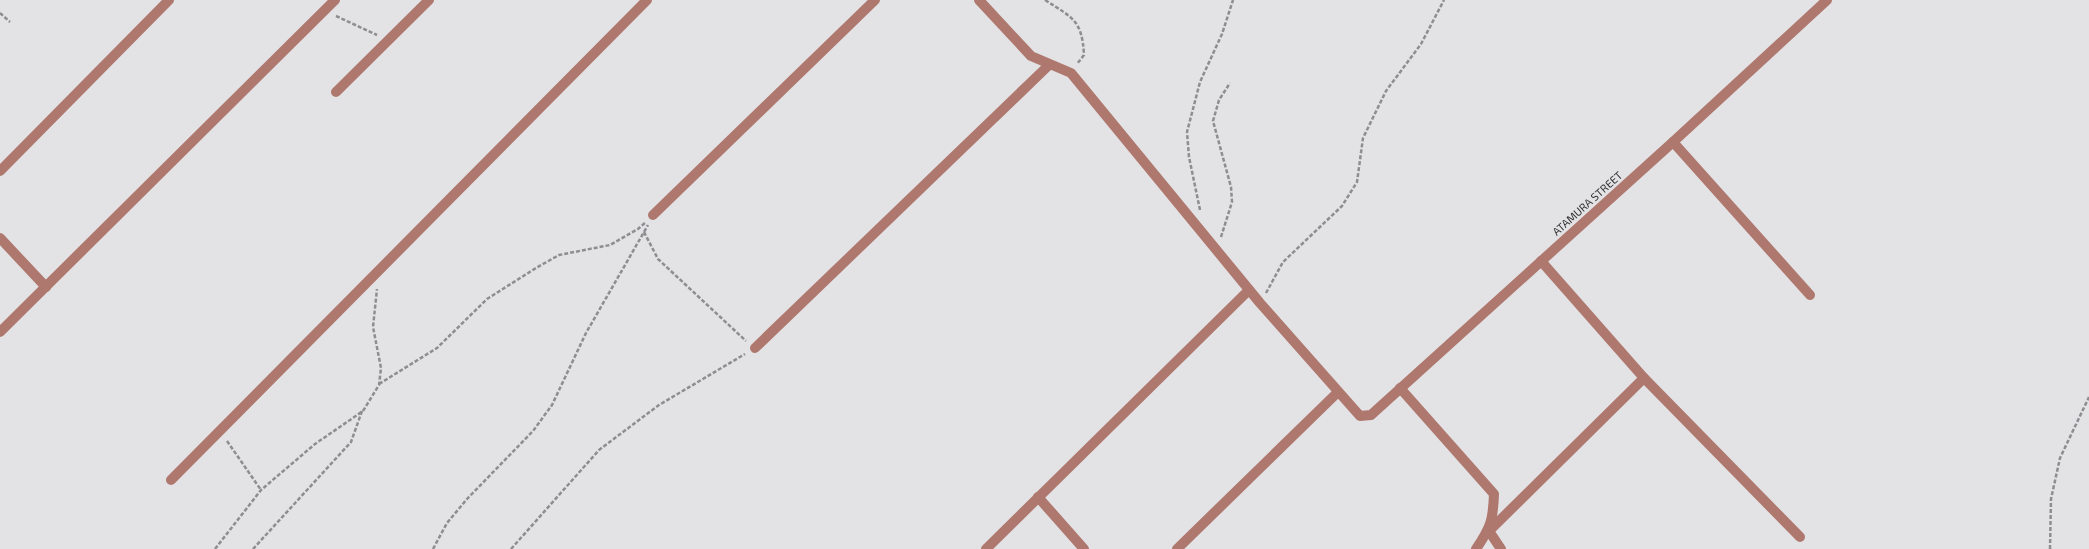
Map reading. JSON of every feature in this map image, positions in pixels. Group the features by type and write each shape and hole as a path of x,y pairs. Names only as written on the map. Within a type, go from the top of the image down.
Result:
{"street":[{"path":"0,171 169,0"},
{"path":"0,332 335,0"},
{"path":"336,92 429,0"},
{"path":"171,480 647,0"},
{"path":"653,216 875,0"},
{"path":"979,0 1031,56 1049,65 1071,72 1216,251 1338,392 1177,549"},
{"name":"ATAMURA STREET","path":"1338,392 1360,416 1371,415 1673,142 1827,0"},
{"path":"755,348 1049,65"},
{"path":"1673,142 1810,295"},
{"path":"0,238 46,287"},
{"path":"1541,261 1644,378 1800,537"},
{"path":"986,549 1249,290"},
{"path":"1476,549 1489,531 1644,378"},
{"path":"1400,388 1494,494 1489,531 1501,549"},
{"path":"1038,497 1084,549"}],"path":[{"path":"1045,0 1073,18 1083,36 1084,55 1071,72"},
{"path":"1200,215 1189,157 1187,132 1200,82 1222,34 1233,0"},
{"path":"1260,303 1283,262 1342,206 1357,182 1364,138 1386,91 1421,44 1444,0"},
{"path":"324,10 389,40"},
{"path":"0,13 10,22"},
{"path":"1216,251 1232,202 1231,187 1213,121 1218,100 1230,84"},
{"path":"433,549 447,523 533,431 552,405 586,333 653,216"},
{"path":"253,549 351,442 362,411 379,385 437,348 487,299 536,268 559,255 610,245 638,229 653,216"},
{"path":"511,549 599,450 659,405 755,348 658,259 644,232"},
{"path":"379,270 374,327 381,368 379,385"},
{"path":"2050,549 2051,500 2060,458 2089,397"},
{"path":"215,549 261,490 315,444 362,411"},
{"path":"221,430 231,449 261,490"}]}
